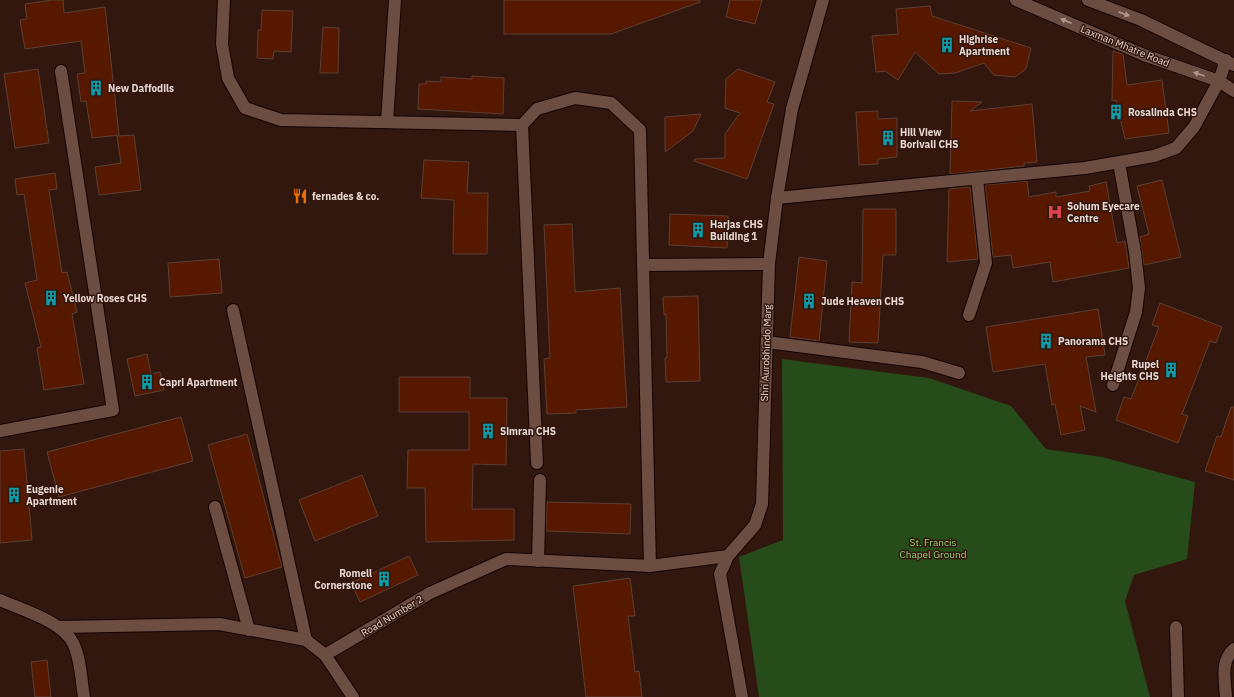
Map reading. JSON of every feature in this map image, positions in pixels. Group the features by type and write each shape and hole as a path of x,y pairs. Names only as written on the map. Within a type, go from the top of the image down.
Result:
{"street":[{"path":"224,0 222,44 228,78 246,108 281,120 522,125"},
{"path":"387,122 394,0"},
{"name":"Shri Aurobhindo Marg","path":"742,697 720,574 728,556 755,525 762,504 769,264 777,198 792,109 823,0"},
{"name":"Laxman Mhatre Road","path":"1016,0 1144,55 1219,81 1234,91"},
{"path":"777,198 977,179 1119,163 1154,156 1176,148 1194,127 1230,63 1141,20 1088,0"},
{"path":"0,431 113,410 61,71"},
{"path":"537,464 522,125 537,109 575,98 611,103 640,130 650,566"},
{"path":"1113,385 1136,312 1139,288 1136,252 1119,163"},
{"path":"969,315 986,263 977,179"},
{"path":"643,265 769,264"},
{"path":"233,310 306,640"},
{"path":"767,342 922,362 959,373"},
{"path":"538,561 540,480"},
{"path":"215,507 249,630"},
{"name":"Road Number 2","path":"325,655 430,593 506,559 650,566 728,556"},
{"path":"0,600 59,626 219,624 306,640 325,655 353,697"},
{"path":"59,626 72,642 77,656 84,697"},
{"path":"1176,627 1178,697"},
{"path":"1226,697 1224,665 1228,654 1234,649"}],"green space":[{"name":"St. Francis Chapel Ground","path":"782,359 929,378 1011,406 1046,449 1102,457 1195,482 1187,559 1134,575 1125,601 1150,697 759,697 739,557 783,540"}],"building":[{"path":"63,0 64,13 105,7 119,135 92,138 86,101 81,102 77,74 85,73 81,41 25,49 20,20 27,19 25,4"},
{"path":"504,0 700,0 700,2 611,34 504,34"},
{"path":"730,0 762,0 755,24 726,17"},
{"name":"Highrise Apartment","path":"930,6 932,16 1031,48 1026,69 1015,77 994,75 984,63 955,73 939,74 915,52 898,80 885,71 876,72 872,36 898,34 896,9"},
{"path":"262,10 293,11 291,52 274,51 273,59 257,58 258,30 261,30"},
{"path":"323,27 339,28 338,73 320,73"},
{"path":"1113,51 1123,54 1127,85 1162,80 1169,133 1125,139 1116,100 1112,101"},
{"path":"38,69 49,143 15,148 4,74"},
{"path":"738,69 775,82 767,102 774,104 747,179 694,161 695,159 725,158 725,134 740,113 725,108 726,79"},
{"path":"472,76 504,78 503,114 418,109 419,84 426,84 426,81 441,82 441,77 472,79"},
{"path":"952,101 982,102 970,111 1032,104 1037,162 1024,163 1024,166 950,174"},
{"name":"Hill View Borivali CHS","path":"878,111 878,119 897,118 897,157 878,159 878,164 859,165 856,112"},
{"path":"701,114 693,131 665,152 665,117"},
{"path":"134,135 141,190 99,195 95,167 121,163 117,136"},
{"path":"424,160 469,162 467,193 488,193 487,254 453,254 454,200 421,198"},
{"path":"55,173 57,189 49,190 62,273 67,272 77,312 72,314 84,384 44,390 37,348 41,347 25,283 37,280 24,194 17,195 15,179"},
{"path":"1162,180 1181,257 1144,265 1140,237 1149,234 1137,186"},
{"path":"1027,181 1029,197 1056,192 1056,197 1090,191 1089,186 1106,182 1117,243 1125,241 1129,268 1053,282 1050,262 1013,268 1011,255 993,257 985,185"},
{"path":"970,187 978,259 947,262 949,189"},
{"path":"863,209 896,209 896,255 883,255 878,343 849,342 852,282 862,283"},
{"name":"Harjas CHS Building 1","path":"670,214 728,216 727,248 669,245"},
{"path":"572,224 575,292 620,288 627,407 576,410 576,413 547,414 544,359 550,358 544,225"},
{"name":"Jude Heaven CHS","path":"799,257 827,261 819,341 790,337"},
{"path":"219,259 222,293 170,297 168,263"},
{"path":"698,296 700,381 666,382 666,314 664,315 663,297"},
{"name":"Rupel Heights CHS","path":"1160,303 1222,327 1216,343 1210,341 1182,414 1188,416 1178,443 1116,420 1124,397 1131,399 1159,327 1152,325"},
{"name":"Panorama CHS","path":"1098,309 1105,355 1086,357 1096,412 1080,406 1085,430 1061,435 1055,404 1052,405 1045,364 993,372 986,327"},
{"name":"Capri Apartment","path":"147,354 151,374 160,372 164,390 135,396 127,359"},
{"name":"Simran CHS","path":"399,377 470,377 470,398 507,398 506,465 473,464 472,509 514,509 514,540 426,542 425,488 407,488 408,450 469,450 469,412 399,412"},
{"path":"1231,407 1234,407 1234,480 1205,471 1217,436 1221,437"},
{"path":"181,417 193,461 59,497 47,452"},
{"path":"247,434 282,567 245,578 208,445"},
{"name":"Eugenie Apartment","path":"24,449 32,540 0,543 0,451"},
{"path":"362,475 378,516 315,541 299,500"},
{"path":"547,502 631,504 630,534 546,531"},
{"name":"Romell Cornerstone","path":"409,556 418,575 360,602 351,583"},
{"path":"630,578 635,616 628,616 635,672 639,671 642,697 586,697 573,586"},
{"path":"47,660 51,697 35,697 31,662"}],"place":[{"name":"Highrise Apartment","path":"947,45"},
{"name":"New Daffodils","path":"96,88"},
{"name":"Rosalinda CHS","path":"1116,112"},
{"name":"Hill View Borivali CHS","path":"888,138"},
{"name":"fernades & co.","path":"300,196"},
{"name":"Sohum Eyecare Centre","path":"1055,212"},
{"name":"Harjas CHS Building 1","path":"698,230"},
{"name":"Yellow Roses CHS","path":"51,298"},
{"name":"Jude Heaven CHS","path":"809,301"},
{"name":"Panorama CHS","path":"1046,341"},
{"name":"Rupel Heights CHS","path":"1171,370"},
{"name":"Capri Apartment","path":"147,382"},
{"name":"Simran CHS","path":"488,431"},
{"name":"Eugenie Apartment","path":"14,495"},
{"name":"Romell Cornerstone","path":"384,579"}]}
